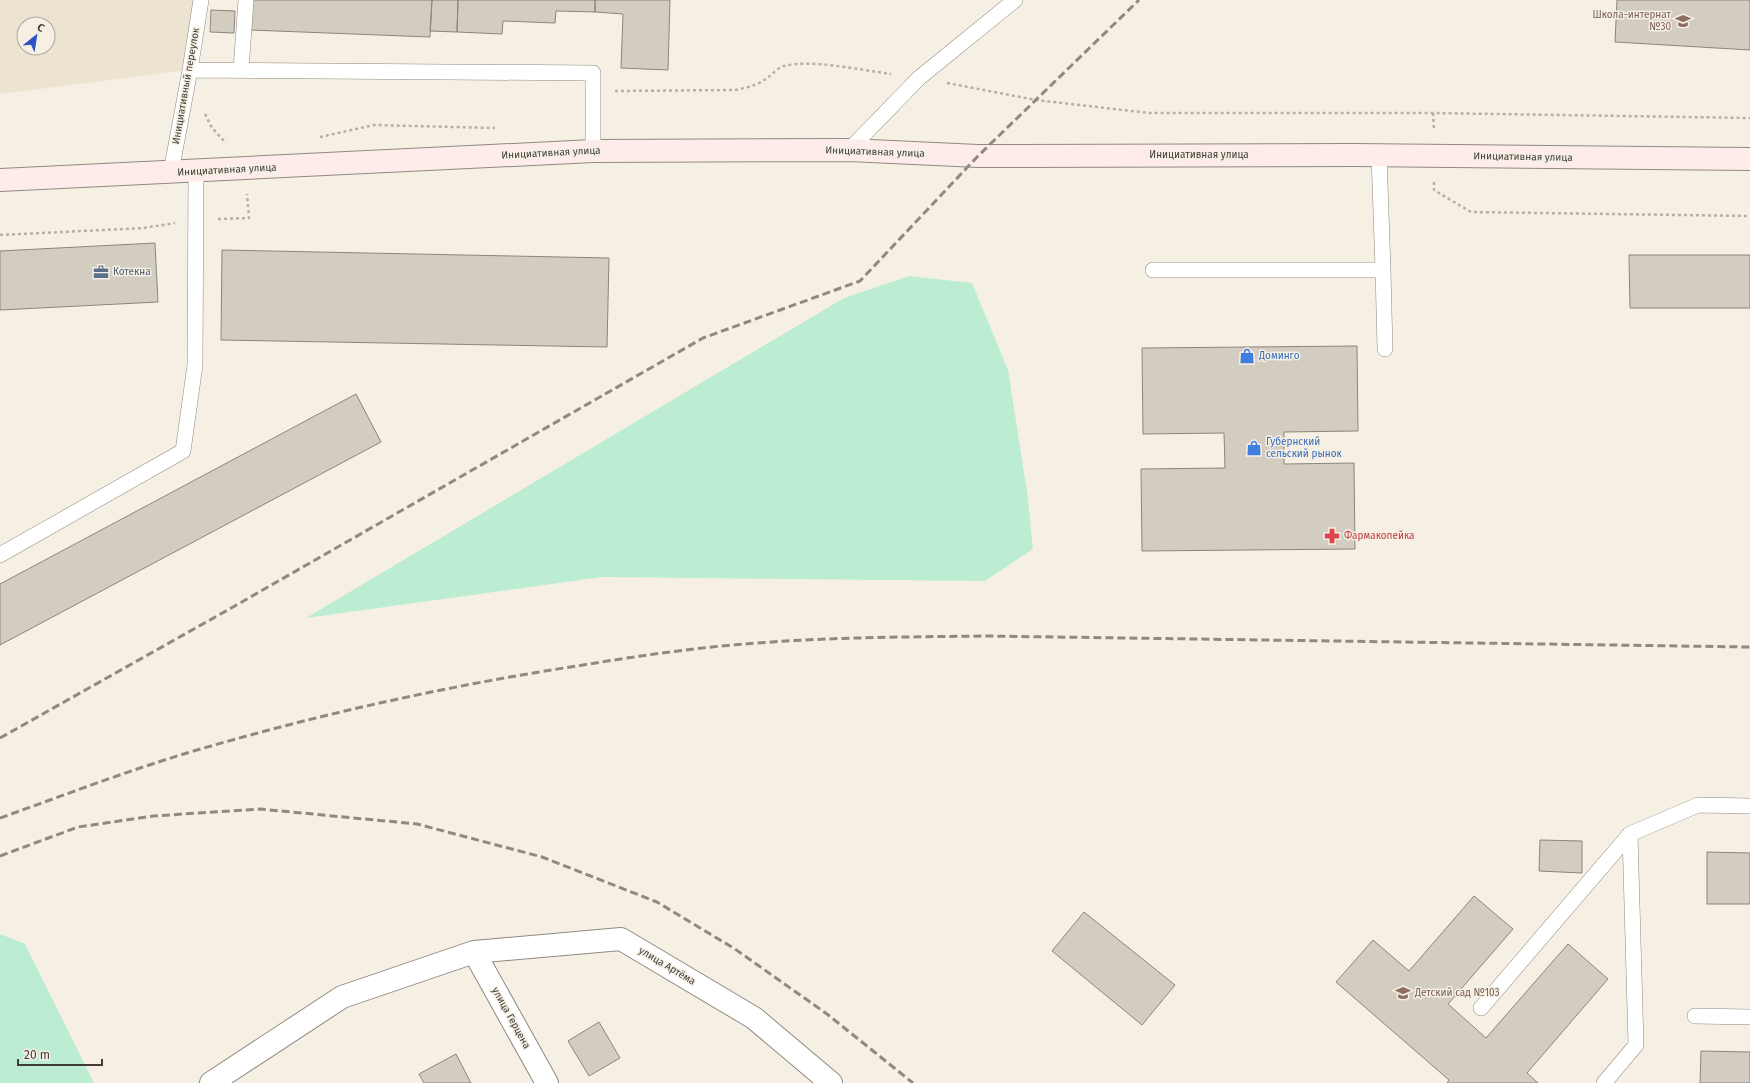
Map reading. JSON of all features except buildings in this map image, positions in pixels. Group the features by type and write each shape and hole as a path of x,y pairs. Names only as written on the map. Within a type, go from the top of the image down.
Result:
{"main road":[{"name":"Инициативная улица","path":"0,180 593,151 849,150 978,156 1379,155 1750,159"}],"street":[{"name":"улица Артёма","path":"211,1083 342,997 474,952 621,939 754,1018 831,1083"},
{"name":"улица Герцена","path":"474,952 547,1083"}],"lane":[{"name":"Инициативный переулок","path":"171,172 201,0"},
{"path":"241,70 246,0"},
{"path":"849,150 919,78 1015,0"},
{"path":"190,70 593,73 593,151"},
{"path":"1379,155 1385,349"},
{"path":"0,556 182,451 195,365 196,171"},
{"path":"1153,270 1383,270"},
{"path":"1481,1008 1630,834 1698,805 1750,806"},
{"path":"1604,1083 1636,1045 1630,834"},
{"path":"1695,1016 1750,1018"}],"path":[{"path":"593,91 735,90 750,87 765,80 781,67 798,63 919,78 1036,100 1149,113 1433,113 1750,118"},
{"path":"203,109 212,128 225,143 232,144"},
{"path":"1433,113 1434,190 1471,212 1750,216"},
{"path":"0,235 144,228 195,219"}],"shaded area":[{"path":"0,0 203,0 181,71 0,94"}],"green space":[{"path":"909,276 972,283 1008,370 1028,498 1033,549 985,581 602,577 306,618 844,298"},
{"path":"0,934 25,944 94,1083 0,1083"}],"railway":[{"path":"0,738 233,607 703,338 860,281 978,156 1139,0"},
{"path":"0,818 163,760 235,739 332,714 430,692 528,674 690,649 815,640 986,636 1750,647"},
{"path":"0,856 78,827 153,816 260,809 417,824 542,857 657,902 735,949 827,1014 913,1083"}],"place":[{"name":"Школа-интернат №30","path":"1683,21"},
{"name":"Котекна","path":"101,272"},
{"name":"Доминго","path":"1247,356"},
{"name":"Губернский сельский рынок","path":"1254,448"},
{"name":"Фармакопейка","path":"1332,536"},
{"name":"Детский сад №103","path":"1403,993"}]}
